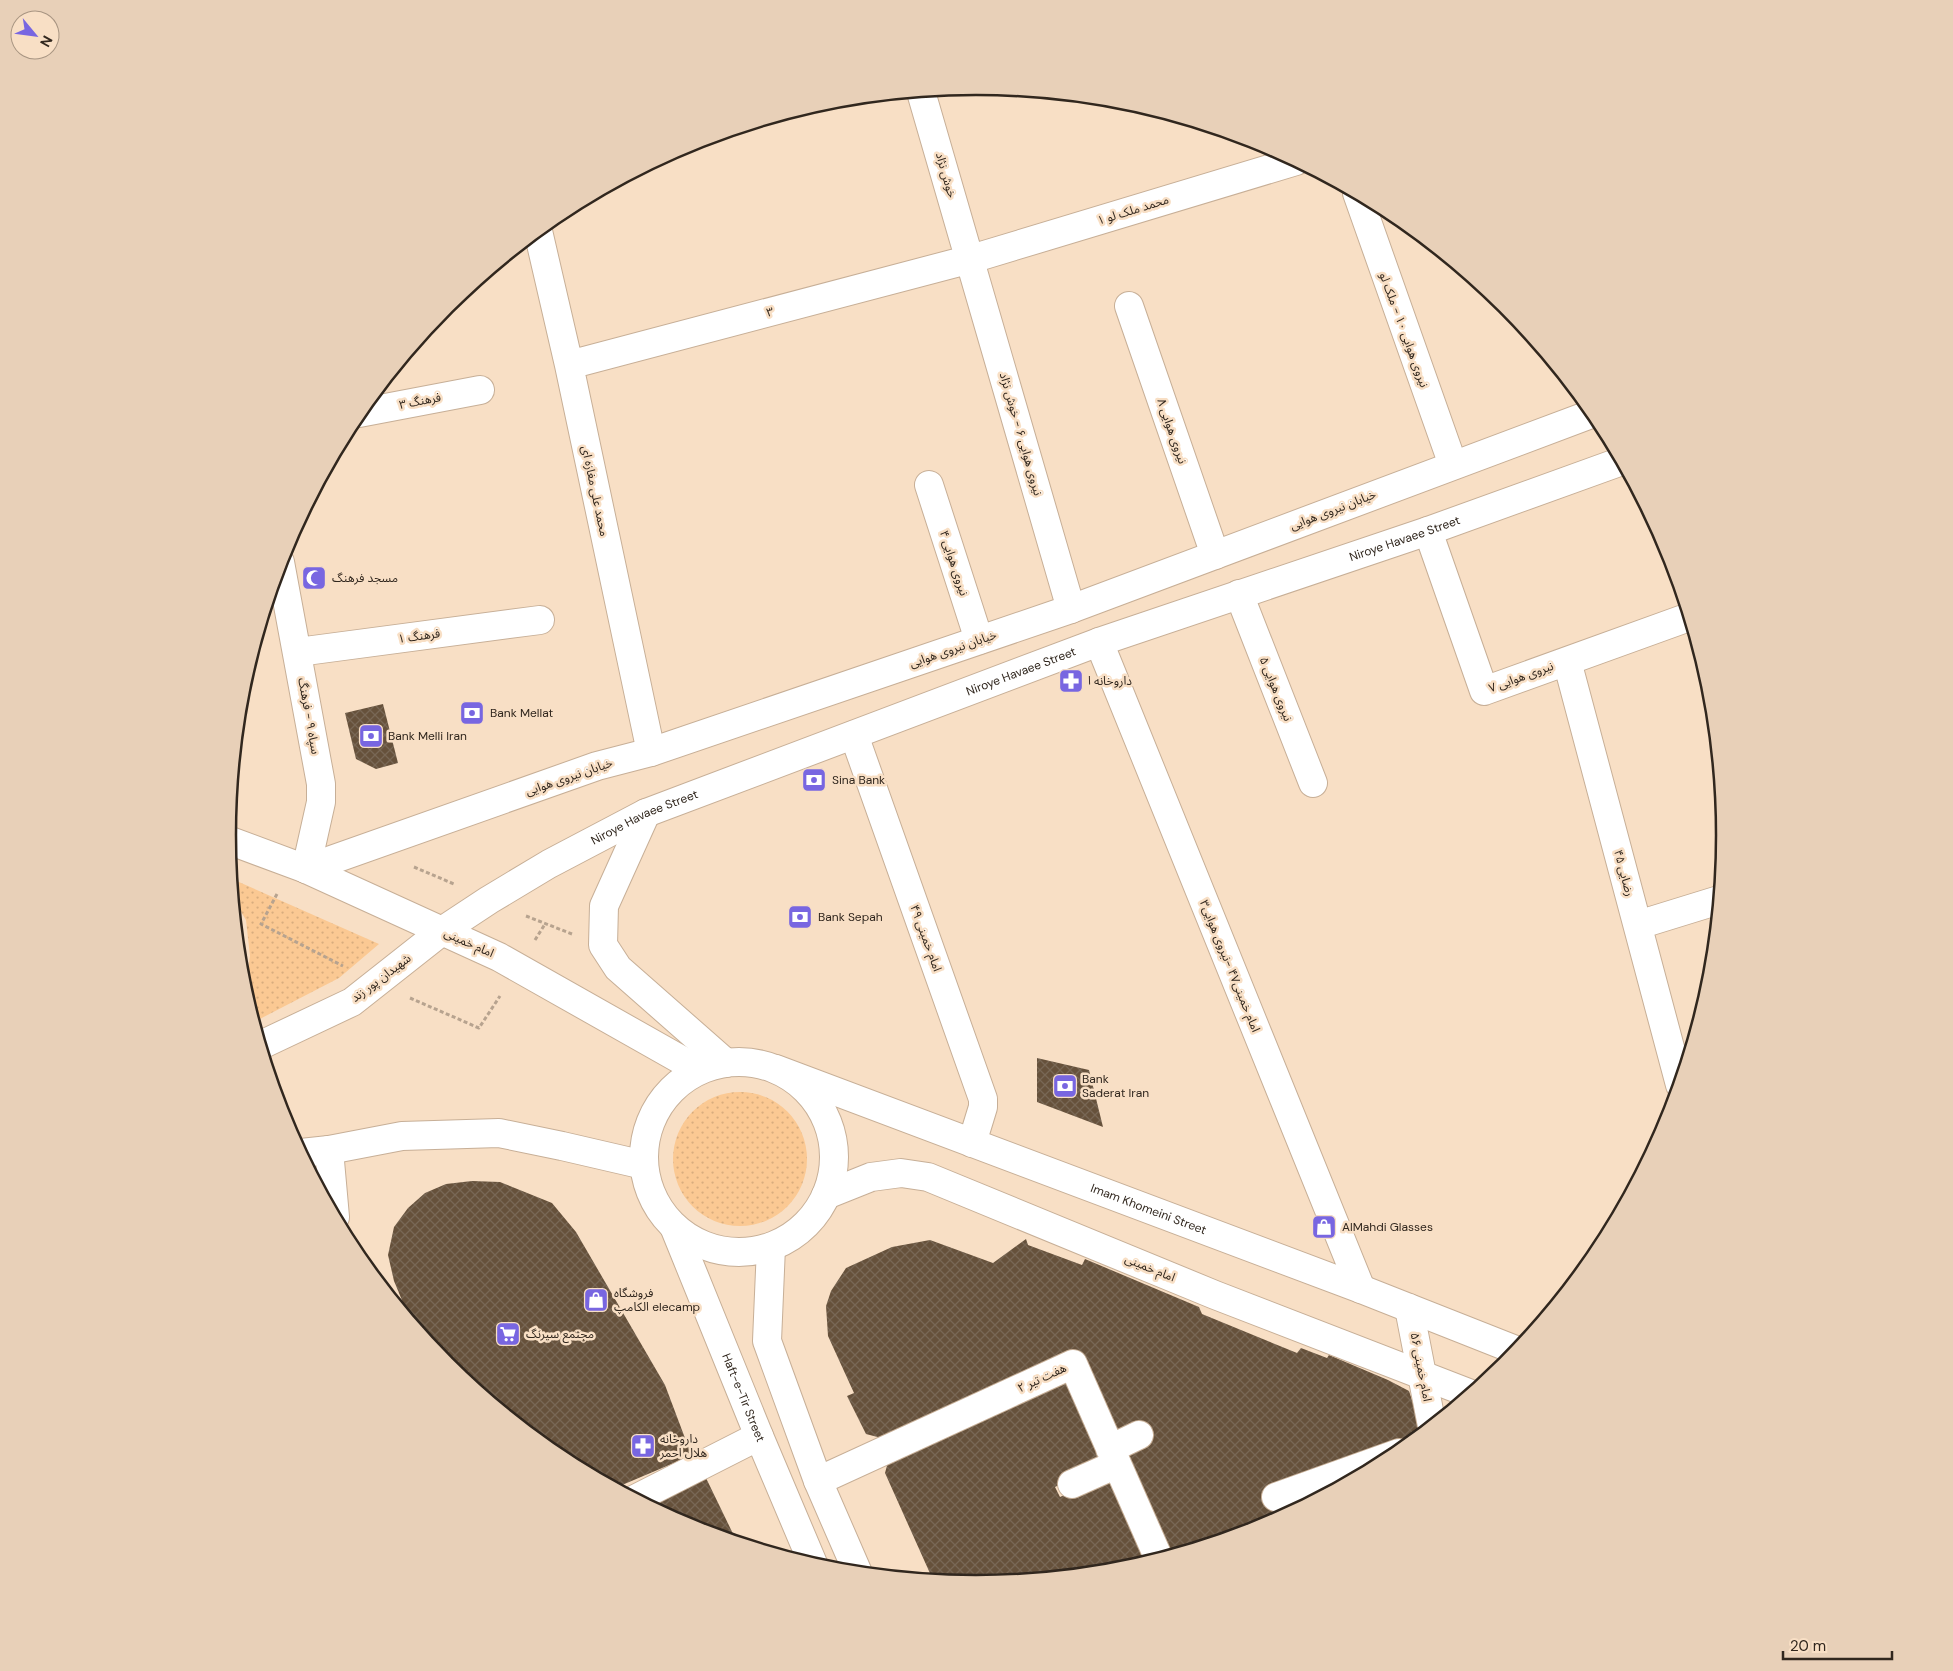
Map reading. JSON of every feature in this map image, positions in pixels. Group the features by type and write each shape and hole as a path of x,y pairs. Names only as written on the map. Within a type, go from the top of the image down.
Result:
{"main road":[{"name":"خوش نژاد","path":"923,97 971,259"},
{"name":"۱ محمد ملک لو","path":"971,259 1288,164"},
{"name":"نیروی هوایی ۱۰ - ملک لو","path":"1366,206 1452,465"},
{"name":"محمد علی مغازه ای","path":"540,238 569,365 651,752"},
{"name":"۳","path":"569,365 971,259"},
{"name":"نیروی هوایی ۶ - خوش نژاد","path":"971,259 1071,609"},
{"name":"نیروی هوایی ۸","path":"1129,306 1215,555"},
{"name":"فرهنگ ۳","path":"370,411 480,390"},
{"name":"خیابان نیروی هوایی","path":"306,869 597,766 651,752 1071,609 1586,416"},
{"name":"Niroye Havaee Street","path":"442,931 549,864 646,813 1099,642 1428,531 1617,463"},
{"name":"نیروی هوایی ۴","path":"929,485 979,640"},
{"name":"نیروی هوایی ۷","path":"1428,531 1484,690 1684,619"},
{"name":"سپاه ۹ - فرهنگ","path":"283,576 321,784 322,802 306,869"},
{"name":"نیروی هوایی ۵","path":"1238,594 1313,783"},
{"name":"فرهنگ ۱","path":"298,652 540,620"},
{"name":"امام خمینی۴۷ -نیروی هوایی۳","path":"1099,642 1361,1289"},
{"name":"رضایی ۴۵","path":"1567,660 1677,1075"},
{"name":"امام خمینی ۴۹","path":"854,735 983,1098 983,1107 972,1143"},
{"path":"646,813 604,906 603,945 618,968 726,1062"},
{"name":"امام خمینی","path":"236,843 306,869 499,957 698,1070"},
{"path":"1638,925 1714,902"},
{"name":"شهیدان پور زند","path":"266,1043 352,1002 442,931"},
{"path":"726,1062 752,1062 776,1069 798,1083 815,1099 830,1130 834,1163 826,1195 813,1217 794,1235 772,1247 746,1252 721,1251 697,1243 675,1229 660,1210 649,1189 644,1165 646,1136 656,1110 674,1087 698,1070 726,1062"},
{"name":"Imam Khomeini Street","path":"776,1069 1361,1289 1510,1348"},
{"path":"307,1152 402,1136 499,1133 644,1165"},
{"path":"329,1150 334,1204"},
{"name":"امام خمینی","path":"826,1195 871,1177 901,1173 928,1177 1215,1295 1465,1392"},
{"name":"Haft-e-Tir Street","path":"675,1229 810,1557"},
{"path":"772,1247 767,1342 818,1481 855,1566"},
{"name":"امام خمینی ۵۶","path":"1409,1308 1431,1420"},
{"name":"هفت تیر ۲","path":"818,1481 1073,1364 1157,1554"},
{"path":"1072,1484 1114,1456 1139,1435"},
{"path":"640,1495 759,1436"},
{"path":"1276,1497 1367,1465"}],"shaded area":[{"path":"238,882 379,944 339,978 259,1019 248,969 250,956 246,920 240,910"},
{"path":"740,1092 766,1097 787,1112 802,1133 807,1159 802,1185 787,1206 766,1221 740,1226 714,1221 693,1206 678,1185 673,1159 678,1133 693,1112 714,1097"}],"building":[{"name":"Bank Melli Iran","path":"383,704 398,763 376,769 356,759 345,713"},
{"name":"Bank Saderat Iran","path":"1037,1058 1089,1070 1103,1127 1037,1102"},
{"name":"مجتمع سیرنگ","path":"472,1181 500,1182 552,1203 576,1232 665,1385 691,1454 621,1485 565,1451 526,1423 488,1392 420,1324 403,1304 394,1281 388,1255 394,1227 408,1208 425,1193 446,1184"},
{"path":"1026,1239 1028,1245 1082,1265 1085,1259 1199,1307 1202,1314 1297,1353 1301,1348 1327,1358 1329,1355 1388,1380 1409,1391 1421,1427 1406,1438 1396,1441 1378,1458 1347,1477 1304,1500 1260,1520 1215,1537 1164,1552 1081,1372 889,1440 866,1434 847,1396 854,1393 828,1336 826,1306 831,1291 846,1268 892,1247 930,1240 993,1263"},
{"path":"1069,1377 1107,1462 1055,1487 1060,1497 1101,1478 1113,1482 1144,1557 1073,1570 1025,1574 976,1576 930,1574 885,1473 888,1462"},
{"path":"706,1478 734,1535 693,1520 655,1503"}],"place":[{"name":"مسجد فرهنگ","path":"314,578"},
{"name":"داروخانه ا","path":"1071,681"},
{"name":"Bank Mellat","path":"472,713"},
{"name":"Bank Melli Iran","path":"371,736"},
{"name":"Sina Bank","path":"814,780"},
{"name":"Bank Sepah","path":"800,917"},
{"name":"Bank Saderat Iran","path":"1065,1086"},
{"name":"AlMahdi Glasses","path":"1324,1227"},
{"name":"فروشگاه الکامپ elecamp","path":"596,1300"},
{"name":"مجتمع سیرنگ","path":"508,1334"},
{"name":"داروخانه هلال احمر","path":"643,1446"}]}
